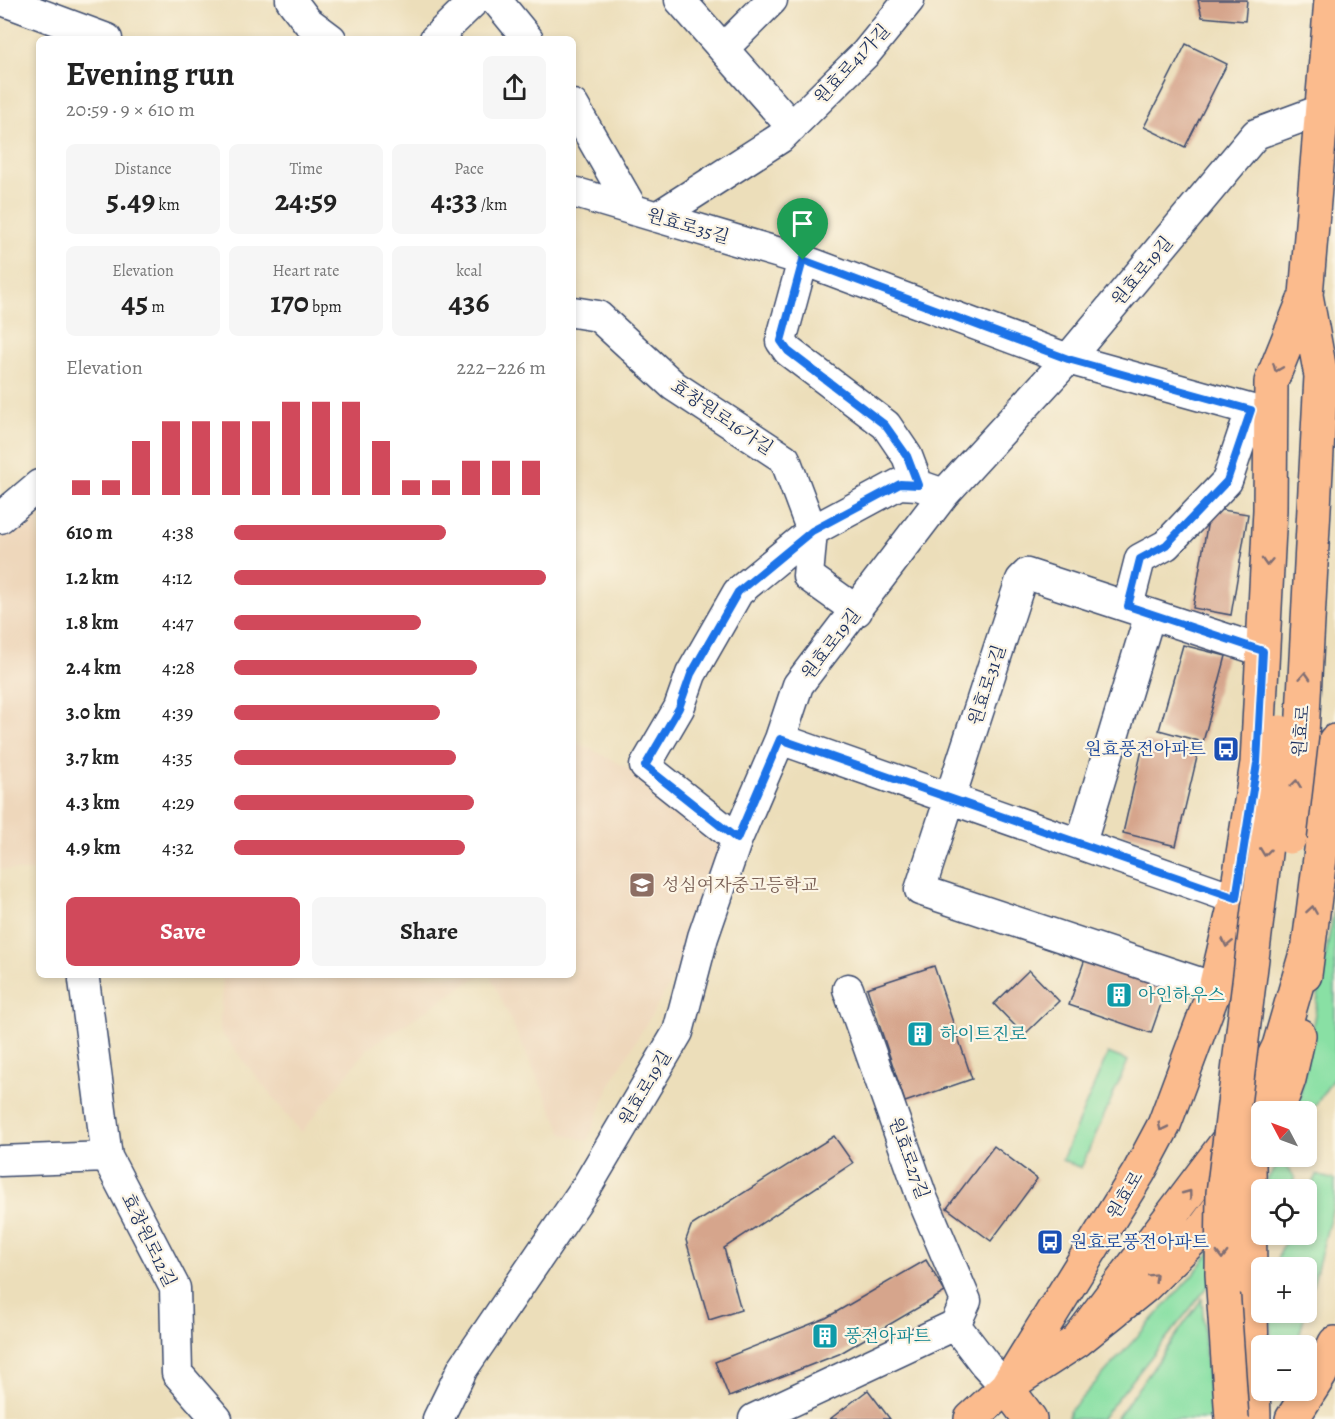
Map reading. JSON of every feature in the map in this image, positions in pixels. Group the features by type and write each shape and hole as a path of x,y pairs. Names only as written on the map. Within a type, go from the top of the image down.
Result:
{"main road":[{"name":"원효로","path":"1254,1419 1249,1158 1291,733 1321,376 1306,295 1331,0"},
{"name":"원효로","path":"1306,295 1335,359"},
{"name":"원효로","path":"1006,1387 1139,1172 1164,1125 1215,988 1236,898 1257,763 1270,510 1261,413 1306,295"},
{"path":"1232,1419 1222,1274 1223,1193 1291,733"},
{"name":"원효로","path":"1281,1101 1289,1079 1302,1022 1306,953 1335,741"},
{"path":"1077,1341 1244,1119 1279,1046 1306,953"},
{"path":"1198,1036 1215,1057 1230,1065 1246,1065 1263,1060 1279,1046"},
{"name":"원효로","path":"971,1419 1006,1387 1077,1341 1144,1287 1204,1228 1251,1163"},
{"path":"1292,1419 1320,1375 1335,1343"},
{"path":"1006,1387 1030,1419"}],"street":[{"path":"2,0 99,36"},
{"path":"291,0 307,21 327,36"},
{"path":"438,36 475,0"},
{"path":"496,0 526,36"},
{"path":"680,0 792,127"},
{"path":"723,49 772,0"},
{"name":"원효로41가길","path":"645,213 780,138 867,53 909,0"},
{"path":"576,110 645,213"},
{"name":"원효로19길","path":"438,1419 463,1368 587,1186 678,1032 703,937 737,839 780,739 798,685 857,611 931,490 1068,359 1256,134 1320,110"},
{"name":"원효로35길","path":"576,193 803,260 1068,359 1261,413"},
{"path":"803,260 781,341 788,351 885,425 931,490"},
{"name":"효창원로16가길","path":"576,312 598,316 674,386 785,459 812,531 808,576 857,611"},
{"path":"1081,843 1139,610 1140,559 1166,545 1227,481 1261,413"},
{"path":"737,839 645,766 679,708 691,674 738,592 812,531 900,484 931,490"},
{"path":"0,518 36,488"},
{"name":"원효로31길","path":"950,799 1021,579 1027,574 1139,610"},
{"path":"1139,610 1263,651"},
{"path":"780,739 1236,898"},
{"path":"950,799 920,890 1215,988"},
{"name":"효창원로12길","path":"84,980 107,1157 175,1288 177,1373 217,1419"},
{"name":"원효로27길","path":"848,988 923,1200 966,1301 955,1325"},
{"path":"0,1161 107,1157"},
{"path":"754,1419 955,1325 984,1364 1006,1387"}],"shaded area":[{"path":"36,504 36,872 0,869 0,534 28,514"},
{"name":"성심여자중고등학교","path":"576,742 732,821 691,949 610,1084 588,1141 563,1134 491,978 576,978"},
{"path":"223,978 475,978 367,1049 301,1133 219,1030"}],"green space":[{"path":"1335,904 1335,1076 1317,1103 1317,1101 1299,1101"},
{"path":"1108,1053 1128,1061 1081,1168 1062,1160"},
{"path":"1276,1167 1286,1167 1295,1177 1294,1179 1267,1179"},
{"path":"1316,1175 1335,1180 1335,1199 1317,1269 1317,1257 1278,1257 1284,1245 1317,1245 1317,1179 1314,1179"},
{"path":"1251,1200 1251,1213 1227,1263 1101,1419 1068,1419 1069,1412 1192,1276"},
{"path":"1202,1299 1210,1419 1116,1419"},
{"path":"1271,1323 1302,1323 1300,1335 1271,1335"}],"building":[{"path":"1198,0 1247,0 1245,21 1202,17"},
{"path":"1186,44 1227,64 1185,147 1144,127"},
{"path":"1210,508 1248,514 1231,615 1193,608"},
{"path":"1183,645 1226,656 1203,742 1159,730"},
{"path":"1144,741 1198,753 1176,846 1123,833"},
{"name":"아인하우스","path":"1086,956 1168,984 1151,1033 1069,1005"},
{"name":"하이트진로","path":"934,966 972,1079 905,1102 867,988"},
{"path":"1029,970 1059,1001 1024,1035 994,1004"},
{"path":"834,1136 853,1163 724,1248 741,1310 709,1320 686,1240 691,1226"},
{"path":"994,1146 1037,1179 991,1241 947,1208"},
{"name":"풍전아파트","path":"926,1260 945,1292 839,1354 729,1397 715,1362 826,1318"},
{"name":"풍전아파트","path":"868,1390 890,1419 830,1419"}],"place":[{"name":"원효풍전아파트","path":"1226,749"},
{"name":"성심여자중고등학교","path":"642,885"},
{"name":"아인하우스","path":"1119,995"},
{"name":"하이트진로","path":"920,1034"},
{"name":"원효로풍전아파트","path":"1050,1242"},
{"name":"풍전아파트","path":"825,1336"}],"route":[{"path":"803,260 1068,359 1251,410 1227,481 1166,545 1140,559 1128,606 1263,651 1257,763 1236,898 780,739 737,839 645,766 679,708 691,674 738,592 812,531 900,484 918,485 907,456 885,425 788,351 781,341 803,260"}]}
